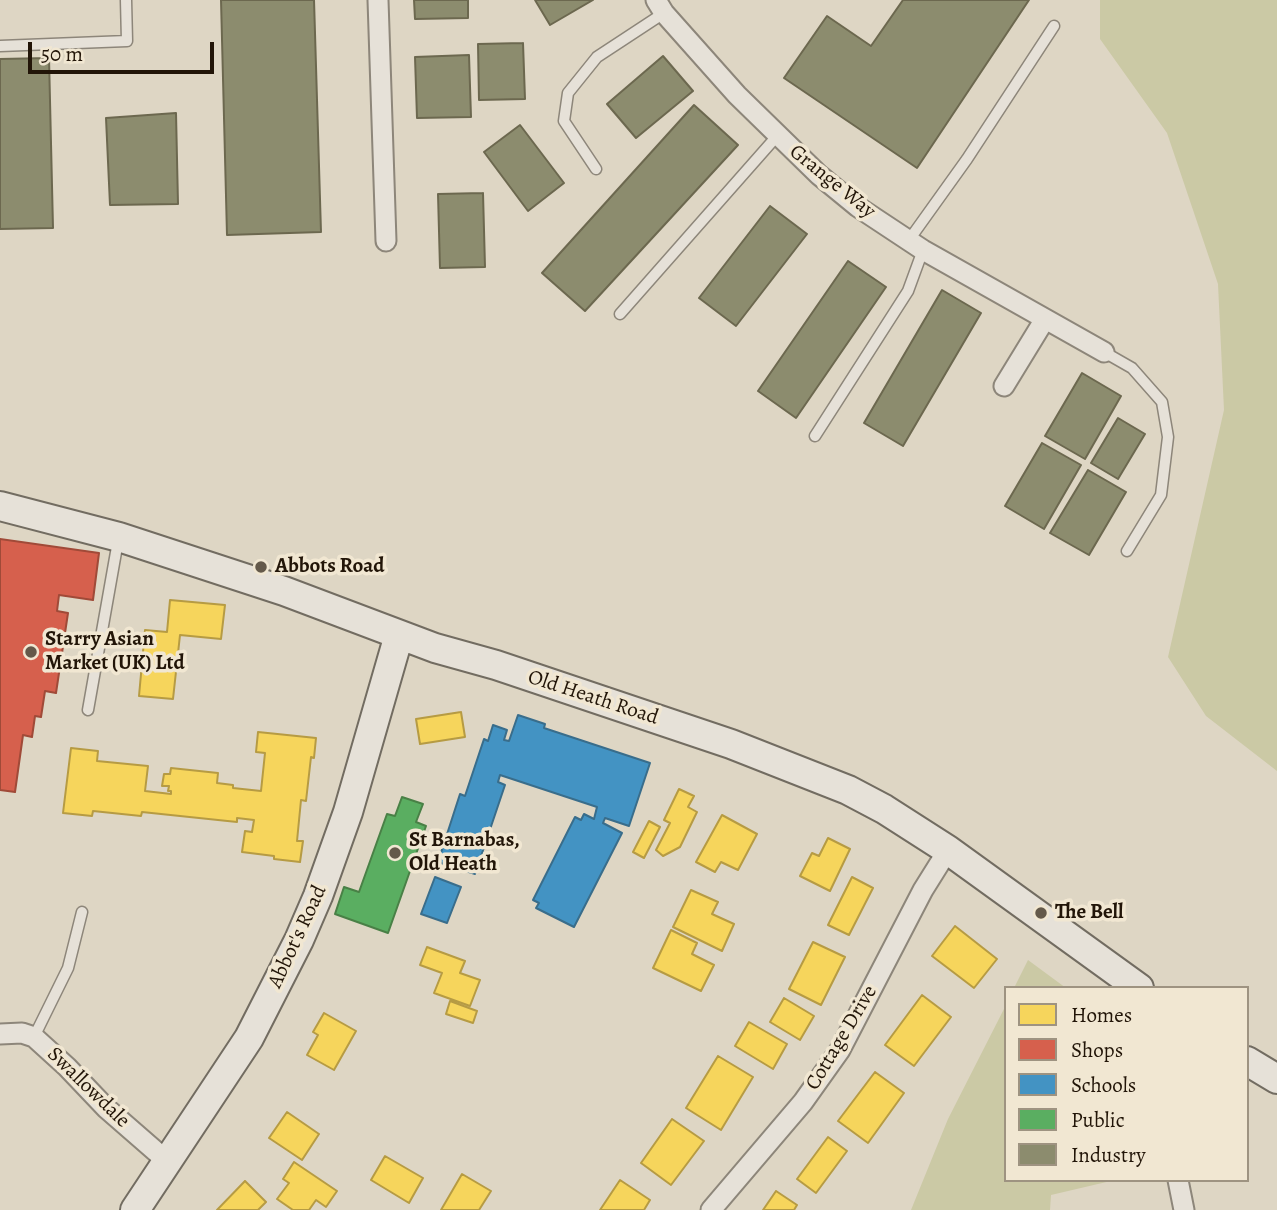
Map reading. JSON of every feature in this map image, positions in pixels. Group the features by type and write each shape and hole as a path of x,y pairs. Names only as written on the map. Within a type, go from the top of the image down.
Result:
{"street":[{"path":"378,0 386,241"},
{"name":"Grange Way","path":"660,7 737,96 777,136 858,207 916,245 1104,352"},
{"path":"1004,386 1045,319"},
{"name":"Old Heath Road","path":"0,506 119,537 284,591 399,635 662,720 814,776 884,809 948,850 1136,986"},
{"name":"Abbot's Road","path":"135,1210 249,1038 299,940 348,812 399,635"},
{"name":"Cottage Drive","path":"712,1210 803,1102 840,1049 923,890 948,850"},
{"name":"Swallowdale","path":"0,1034 22,1033 34,1037 106,1108 168,1162"},
{"path":"1249,1062 1277,1079"},
{"path":"1178,1182 1184,1210"}],"lane":[{"path":"0,47 127,41 126,0"},
{"path":"596,169 564,121 568,93 597,57 660,7"},
{"path":"815,436 908,291 916,245 967,159 1054,26"},
{"path":"620,314 777,136"},
{"path":"1104,352 1132,368 1162,402 1168,438 1161,495 1127,551"},
{"path":"88,710 119,537"},
{"path":"34,1037 68,968 82,912"}],"shaded area":[{"path":"1100,0 1277,0 1277,771 1206,716 1168,657 1224,410 1218,284 1167,133 1100,39"},
{"path":"1028,960 1063,986 1015,986"},
{"path":"1004,1009 1004,1182 1106,1182 1051,1195 1050,1210 911,1210 948,1119"}],"building: Homes":[{"path":"170,600 225,605 221,639 180,635 173,699 139,696 145,630 167,632"},
{"path":"461,712 465,737 420,744 416,719"},
{"path":"258,732 316,738 306,801 301,800 297,841 303,841 300,862 242,852 245,831 252,832 254,820 237,818 237,822 142,812 141,816 93,811 92,816 63,813 71,748 98,751 97,761 148,766 145,791 171,794 171,791 168,791 169,786 162,786 164,774 170,774 171,768 218,773 217,783 261,791 265,753 256,752"},
{"path":"679,789 694,796 688,807 697,812 680,847 663,856 656,850 670,823 664,820"},
{"path":"722,815 757,834 738,870 721,862 715,872 696,862"},
{"path":"649,821 660,827 644,858 633,852"},
{"path":"828,838 850,849 830,891 800,876 812,853 819,856"},
{"path":"852,877 873,888 849,935 828,925"},
{"path":"691,890 718,902 712,914 734,924 722,951 673,927"},
{"path":"955,926 997,959 974,988 932,956"},
{"path":"671,930 697,943 692,954 714,965 701,991 653,968"},
{"path":"813,942 845,957 821,1005 789,989"},
{"path":"427,947 465,961 460,973 480,980 470,1006 434,993 442,973 420,965"},
{"path":"922,995 951,1017 914,1066 885,1045"},
{"path":"784,998 814,1016 800,1040 770,1022"},
{"path":"450,1001 477,1011 473,1023 446,1014"},
{"path":"324,1013 356,1031 334,1070 307,1055 318,1035 313,1032"},
{"path":"749,1022 787,1044 773,1069 735,1046"},
{"path":"718,1056 753,1077 721,1130 686,1108"},
{"path":"875,1072 904,1093 868,1143 838,1121"},
{"path":"287,1112 319,1134 302,1160 269,1138"},
{"path":"672,1119 704,1141 671,1185 641,1163"},
{"path":"828,1137 847,1151 816,1193 797,1179"},
{"path":"385,1156 423,1178 409,1203 371,1180"},
{"path":"294,1162 337,1191 326,1207 316,1200 309,1210 293,1210 277,1199 289,1183 283,1179"},
{"path":"462,1174 491,1191 479,1210 441,1210"},
{"path":"620,1180 650,1200 644,1210 600,1210"},
{"path":"245,1181 266,1202 258,1210 217,1210"},
{"path":"776,1191 797,1205 794,1210 763,1210"}],"building: Shops":[{"name":"Starry Asian Market (UK) Ltd","path":"0,539 99,553 93,600 59,595 57,611 68,613 56,693 45,691 41,717 35,716 32,737 23,735 15,792 0,790"}],"building: Schools":[{"path":"518,715 545,724 544,728 650,763 629,826 605,818 603,823 622,833 574,927 536,908 539,903 533,900 575,817 581,820 584,814 594,819 597,807 500,775 498,782 505,785 475,874 438,862 460,794 465,796 484,739 488,741 493,725 507,730 504,740 509,741"},
{"path":"435,877 461,887 447,923 421,914"}],"building: Public":[{"name":"St Barnabas, Old Heath","path":"402,797 423,804 416,822 426,826 388,933 335,914 344,887 359,892 387,814 395,816"}],"building: Industry":[{"path":"221,0 314,0 321,232 227,235"},
{"path":"414,0 468,0 468,18 415,19"},
{"path":"535,0 593,0 550,25"},
{"path":"903,0 1029,0 917,168 784,78 827,16 871,46"},
{"path":"523,43 525,99 479,100 478,44"},
{"path":"469,55 471,117 417,118 415,57"},
{"path":"663,56 693,91 636,138 607,104"},
{"path":"49,58 53,228 0,229 0,59"},
{"path":"694,105 738,145 585,311 542,273"},
{"path":"176,113 178,204 110,205 106,118"},
{"path":"520,125 564,183 528,211 484,152"},
{"path":"483,193 485,267 440,268 438,194"},
{"path":"770,206 807,234 736,326 699,298"},
{"path":"848,261 886,287 796,418 758,391"},
{"path":"942,290 981,313 903,446 864,423"},
{"path":"1082,373 1121,396 1085,459 1045,436"},
{"path":"1118,418 1145,434 1118,479 1091,463"},
{"path":"1042,443 1081,465 1044,529 1005,506"},
{"path":"1088,470 1126,492 1089,555 1050,533"}],"place":[{"name":"Abbots Road","path":"261,567"},
{"name":"Starry Asian Market (UK) Ltd","path":"31,652"},
{"name":"St Barnabas, Old Heath","path":"395,853"},
{"name":"The Bell","path":"1041,913"}]}
